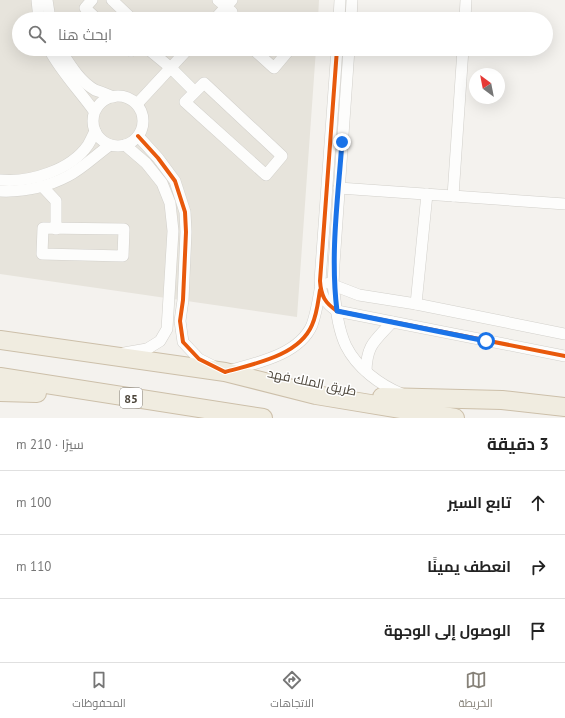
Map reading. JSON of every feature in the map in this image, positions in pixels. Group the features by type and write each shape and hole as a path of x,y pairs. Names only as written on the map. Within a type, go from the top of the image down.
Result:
{"highway":[{"name":"طريق الملك فهد","path":"0,340 225,372 316,395 454,418"},
{"name":"85","path":"0,377 263,418"},
{"path":"0,392 24,392 170,404"},
{"path":"316,395 502,400 565,407"}],"street":[{"path":"37,0 38,12"},
{"path":"47,0 49,12"},
{"path":"89,12 85,8 92,0"},
{"path":"112,0 125,12"},
{"path":"339,12 340,0"},
{"path":"351,12 352,0"},
{"path":"465,12 466,0"},
{"path":"53,56 66,78 82,95 94,111"},
{"path":"65,56 83,80 94,89 113,97"},
{"path":"156,56 195,92"},
{"path":"138,104 182,56"},
{"path":"261,56 274,68 284,56"},
{"path":"138,136 158,158 175,182 185,212 186,232 183,300 180,321 184,342 199,359 225,372 271,359 301,341 311,327 316,313 320,285 336,56"},
{"path":"348,56 334,264 334,285 337,311 346,346 357,362 375,379 389,388 410,397"},
{"path":"453,196 463,56"},
{"path":"204,83 282,156 266,175 186,102 195,92 204,83"},
{"path":"120,95 135,101 144,115 142,131 132,143 116,147 102,141 93,127 94,111 104,99 113,97 120,95"},
{"path":"0,180 11,181 35,178 57,169 77,157 88,145 95,131"},
{"path":"0,191 34,189 69,176 110,145"},
{"path":"108,356 147,349 160,342 167,329 173,231 170,203 162,183 146,163 125,145"},
{"path":"42,186 56,200 56,228"},
{"path":"339,188 565,204"},
{"path":"416,304 427,194"},
{"path":"43,228 56,228 124,229 123,256 42,254 43,228"},
{"path":"320,285 334,285 359,295 416,304 565,334"},
{"path":"320,285 327,304 337,311 565,356"},
{"path":"366,371 368,350 373,342 392,322"}],"shaded area":[{"path":"0,0 319,0 318,12 12,12 12,56 316,56 297,317 0,274"}],"cycle path":[{"path":"336,56 320,281 324,299 337,311 565,356"},
{"path":"138,136 158,158 175,181 185,212 186,232 183,300 180,321 183,342 199,359 225,372 261,362 286,351 306,336 314,321 320,290"}],"route":[{"path":"342,142 334,264 334,285 337,311 486,341"}]}
